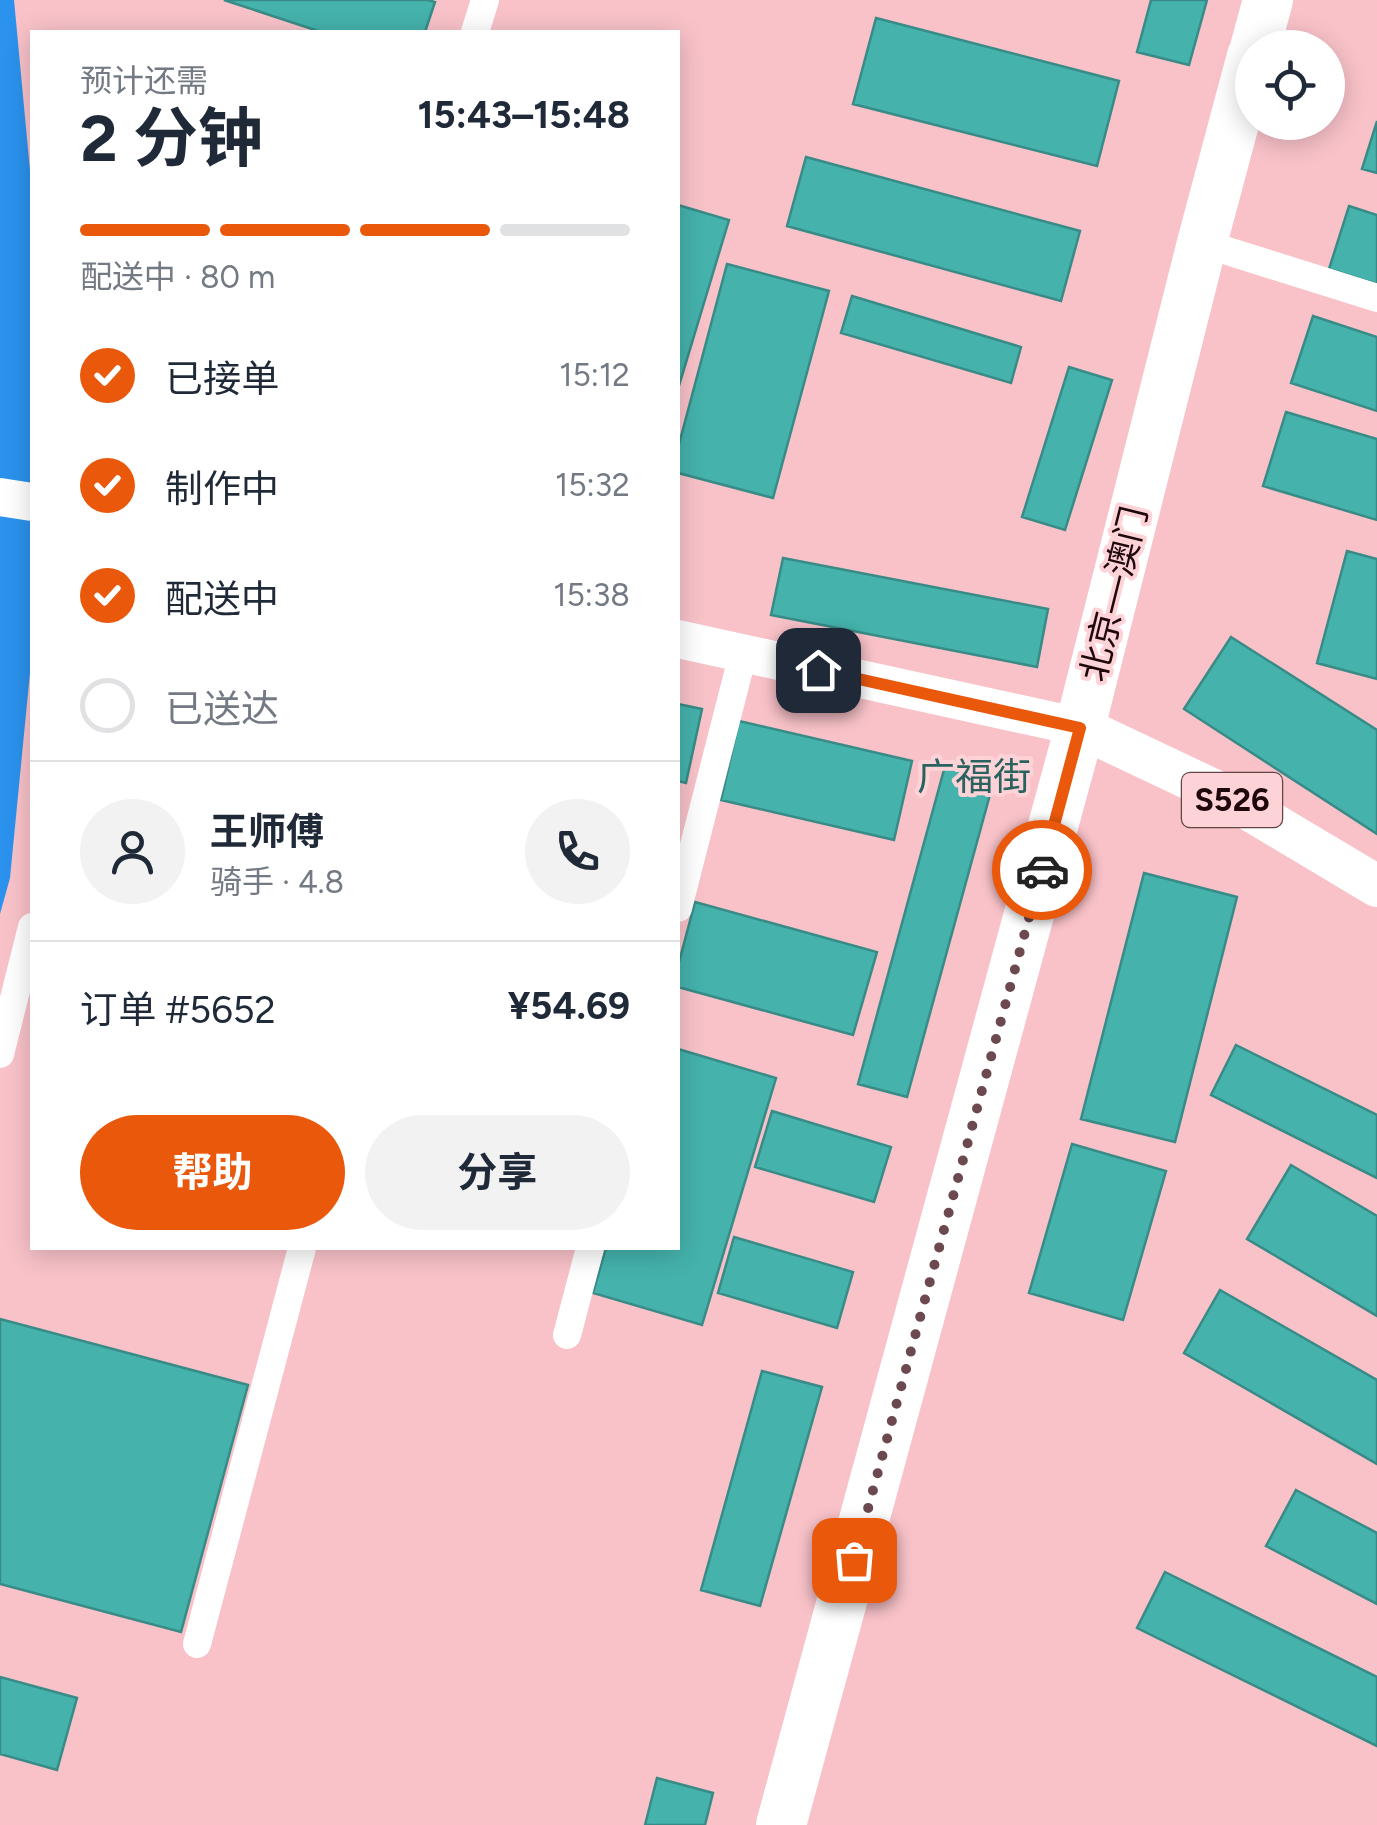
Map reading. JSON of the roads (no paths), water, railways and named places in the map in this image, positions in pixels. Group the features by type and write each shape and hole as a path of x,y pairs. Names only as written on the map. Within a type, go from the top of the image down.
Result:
{"highway":[{"path":"1260,30 1268,0"},
{"name":"北京—澳门","path":"781,1825 1080,728 1235,120"}],"main road":[{"name":"S526","path":"1080,728 1228,797 1377,886"}],"street":[{"path":"475,30 485,0"},
{"path":"1202,244 1377,298"},
{"path":"0,497 30,502"},
{"path":"680,639 1080,728"},
{"path":"680,900 744,654"},
{"path":"0,1054 28,970"},
{"path":"197,1644 301,1250"},
{"path":"568,1334 589,1250"}],"water":[{"path":"0,0 14,0 30,171 30,673 10,878 0,914"}],"district":[{"name":"广福街","path":"974,777"}]}
